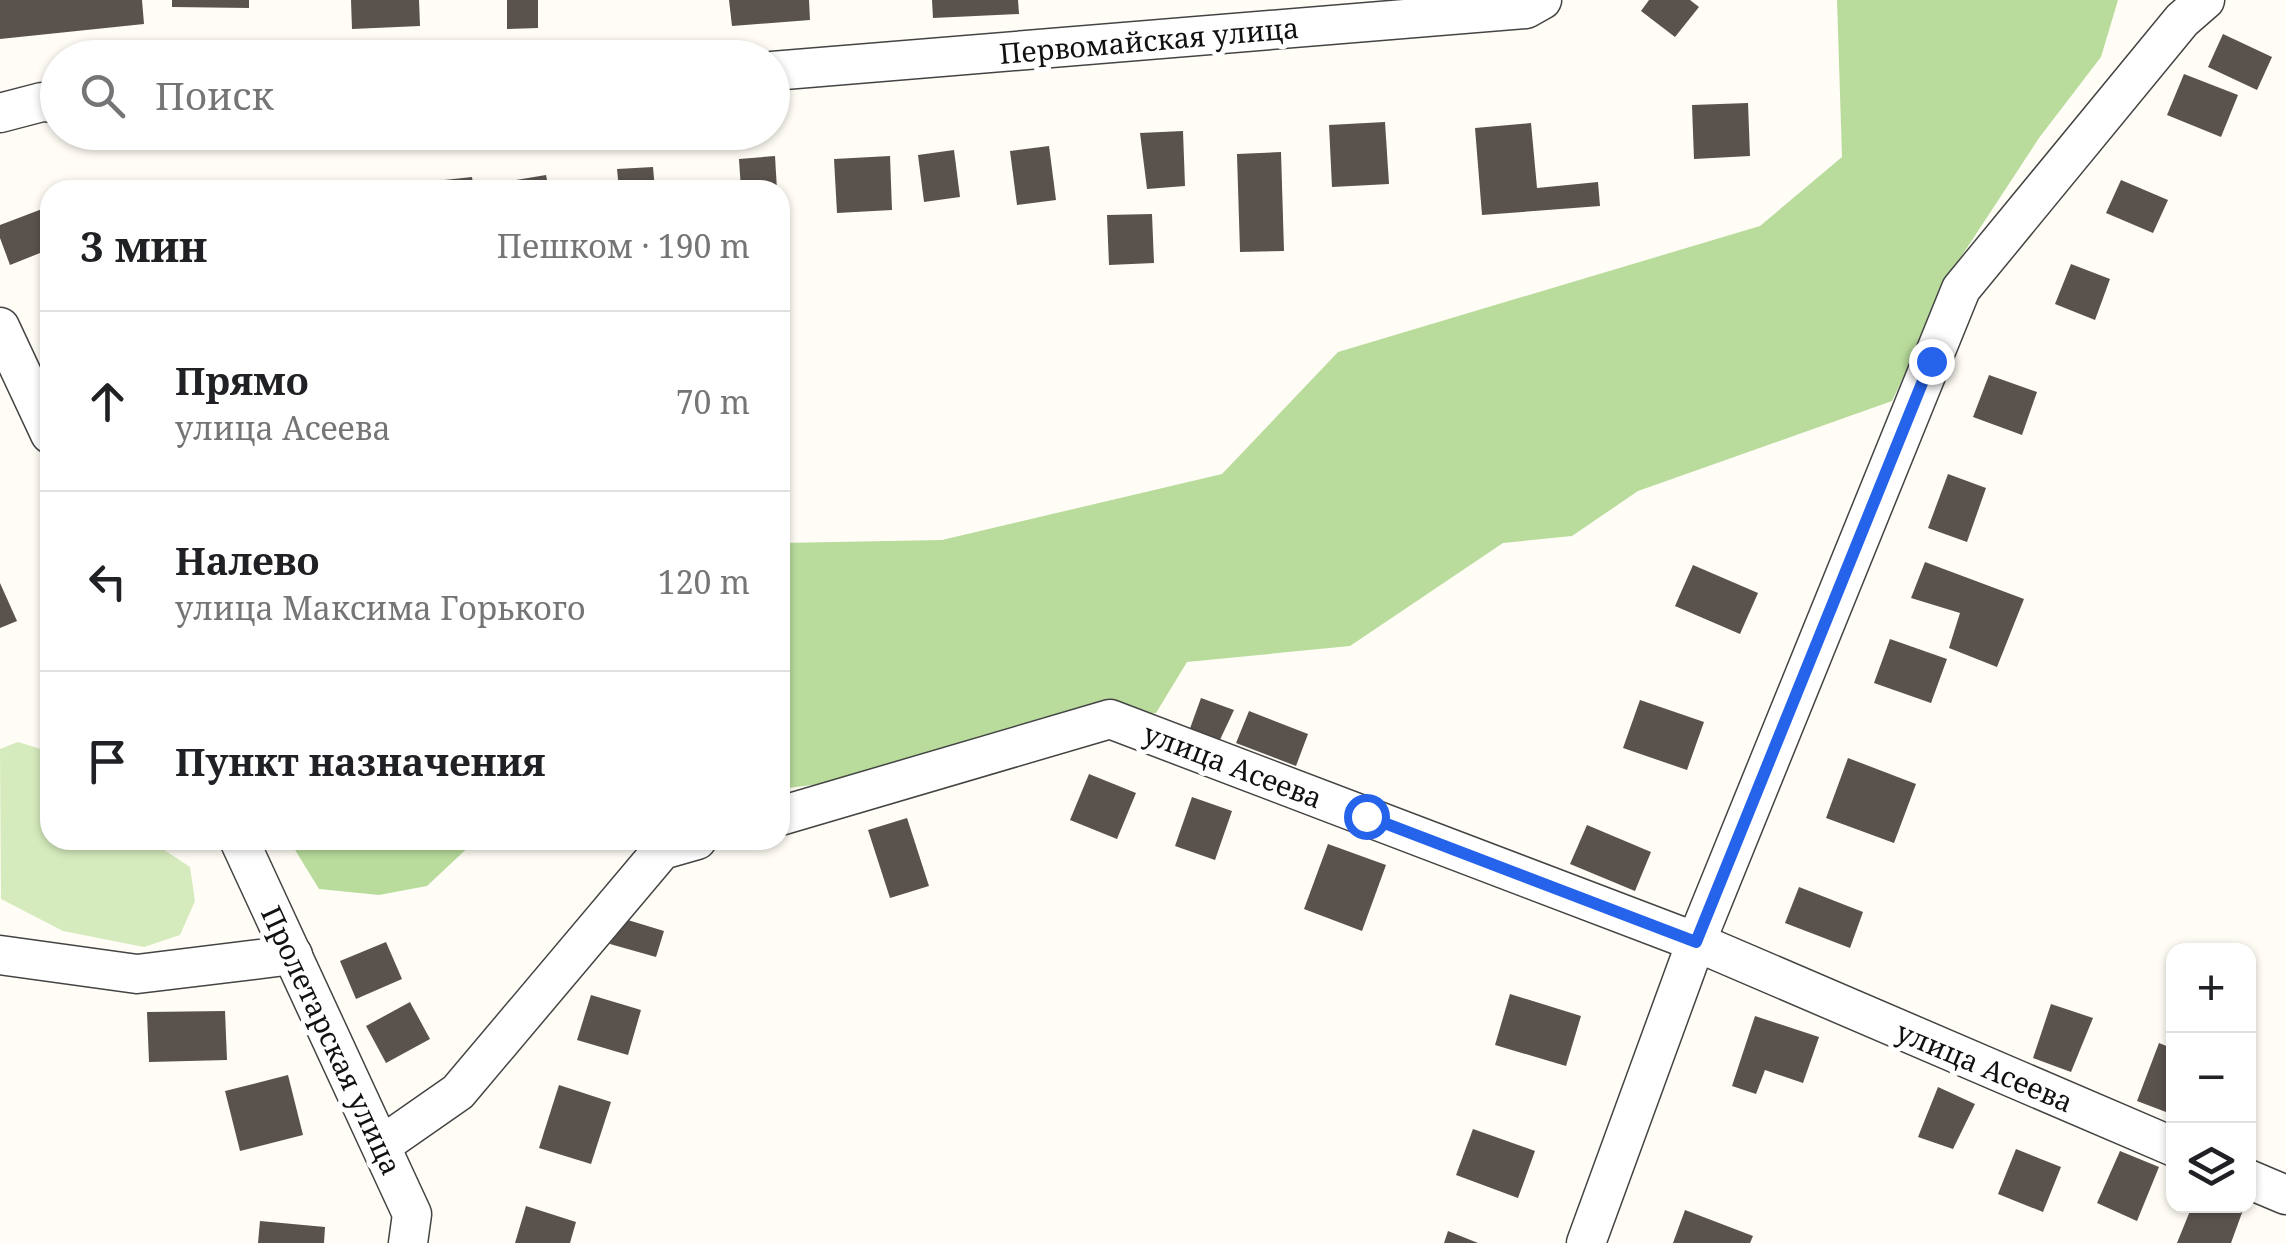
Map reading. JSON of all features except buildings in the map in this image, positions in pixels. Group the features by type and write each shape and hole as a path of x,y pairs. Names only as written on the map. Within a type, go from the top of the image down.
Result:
{"street":[{"path":"1586,1243 1696,942 1961,288 2182,20 2205,0"},
{"name":"Первомайская улица","path":"790,69 1531,3"},
{"path":"0,113 40,103"},
{"path":"0,327 40,413"},
{"name":"улица Асеева","path":"790,813 1110,718 1696,942 2166,1144"},
{"name":"Пролетарская улица","path":"244,850 412,1214 408,1243"},
{"path":"382,1146 458,1092 662,850"},
{"path":"0,955 137,974 293,955"},
{"path":"2256,1182 2286,1195"}],"green space":[{"path":"1837,0 2118,0 2101,57 2039,138 1959,260 1892,401 1638,491 1572,536 1503,543 1350,646 1187,662 1156,713 1044,717 869,778 790,788 790,543 942,540 1222,474 1338,352 1760,226 1842,157"},
{"path":"18,742 40,749 40,850 164,850 190,867 195,901 180,935 144,947 63,931 1,899 0,749"},
{"path":"295,850 465,850 427,886 379,895 319,889"}],"route":[{"path":"1366,816 1696,942 1931,361"}]}
